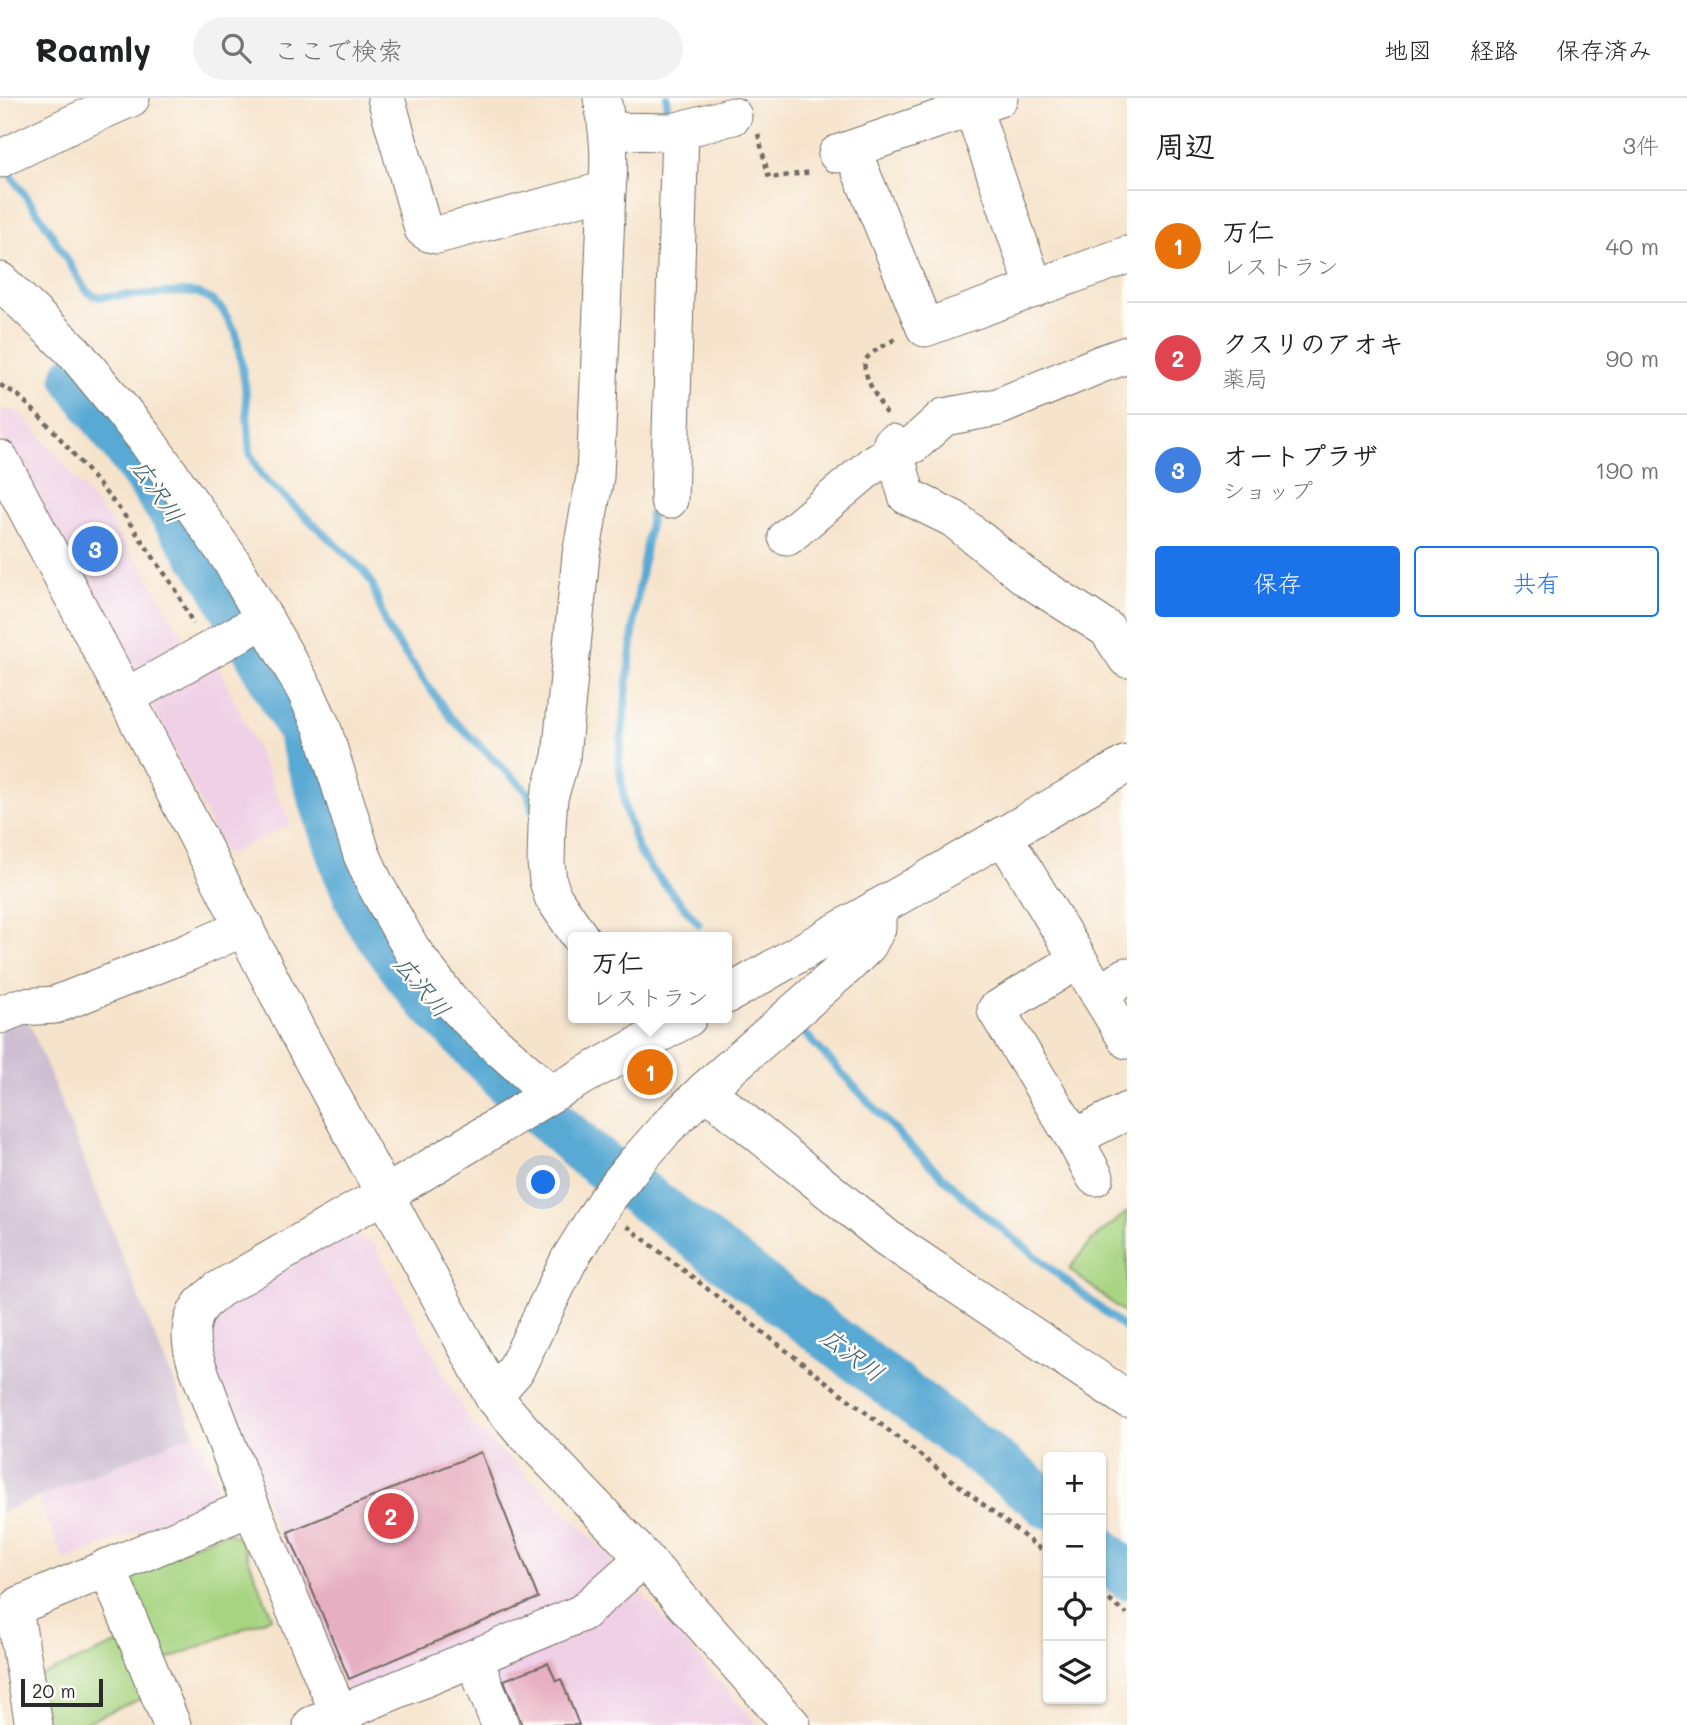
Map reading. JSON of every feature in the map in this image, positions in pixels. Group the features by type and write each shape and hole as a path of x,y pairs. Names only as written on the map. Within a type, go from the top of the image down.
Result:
{"street":[{"path":"0,159 130,98"},
{"path":"386,98 423,229 429,233 437,235 607,190"},
{"path":"1034,289 986,102 844,152 925,328 1034,289 1127,255"},
{"path":"577,932 553,897 547,863 547,825 549,797 561,757 581,555 595,477 610,165 605,115 671,132 733,116"},
{"path":"668,500 671,132"},
{"path":"0,281 74,352 144,437 230,559 240,634 304,690 322,727 362,855 412,950 457,1008 549,1096"},
{"path":"787,537 893,448 914,444 944,417 998,407 1127,355"},
{"path":"893,448 907,496 954,519 1027,578 1107,629 1127,659"},
{"path":"0,459 126,697 297,1031 493,1396 644,1558 792,1725"},
{"path":"126,697 240,634"},
{"path":"732,992 1127,764"},
{"path":"1003,835 1078,960 1113,985 1127,1041"},
{"path":"493,1396 515,1371 569,1260 604,1203 633,1166 667,1127 705,1090 849,964 868,944 877,928 877,908"},
{"path":"0,1015 20,1007 55,1005 245,927"},
{"path":"1078,960 996,1010 1095,1177"},
{"path":"644,1558 582,1613 332,1721 191,1350 190,1336 193,1320 201,1305 218,1290 385,1195 549,1096 649,1027 666,1023"},
{"path":"705,1090 887,1238 1127,1399"},
{"path":"1074,1138 1127,1111"},
{"path":"34,1725 16,1621 16,1612 20,1605 251,1507"},
{"path":"107,1567 172,1725"},
{"path":"474,1658 500,1725"}],"path":[{"path":"733,116 754,116 768,178 823,171 844,152"},
{"path":"893,448 896,434 863,365 865,359 898,338"},
{"path":"0,385 17,394 54,431 122,512 176,590 240,634"},
{"path":"604,1203 1043,1551"},
{"path":"1106,1598 1127,1614"}],"shaded area":[{"path":"0,409 15,411 27,419 110,522 147,575 192,653 134,681 0,434 3,433 0,426"},
{"path":"215,658 291,824 226,855 146,694"},
{"path":"25,1012 195,1433 0,1513 0,1022"},
{"path":"352,1229 360,1239 374,1244 469,1421 611,1558 608,1573 575,1602 358,1692 344,1685 208,1365 208,1342 212,1326 231,1300"},
{"path":"195,1433 218,1481 211,1501 64,1561 38,1497"},
{"path":"624,1592 640,1592 758,1725 513,1725 492,1677 498,1660"}],"green space":[{"path":"1127,1212 1127,1315 1069,1269 1092,1240"},
{"path":"226,1532 240,1538 272,1617 157,1664 127,1571"},
{"path":"126,1640 150,1695 79,1725 46,1725 38,1677"}],"building":[{"path":"481,1452 538,1598 349,1679 288,1532"},
{"path":"548,1663 556,1681 561,1679 579,1725 522,1725 504,1680"}],"waterway":[{"path":"666,122 667,98"},
{"path":"4,166 45,223 85,289 92,295 99,297 198,293 222,309 236,333 245,384 250,453 262,476 362,569 372,583 386,625 393,637 451,718 528,792 532,810"},
{"name":"広沢川","path":"76,377 220,581 300,728 347,871 367,917 421,991 509,1082 584,1151 1043,1500"},
{"path":"654,499 636,605 619,761 625,808 639,852 699,924"},
{"path":"796,1024 905,1141 975,1207 1127,1330"},
{"name":"広沢川","path":"1106,1556 1127,1575"}],"place":[{"name":"オートプラザ","path":"95,549"},
{"name":"万仁","path":"650,1072"},
{"name":"クスリのアオキ","path":"391,1516"}]}
